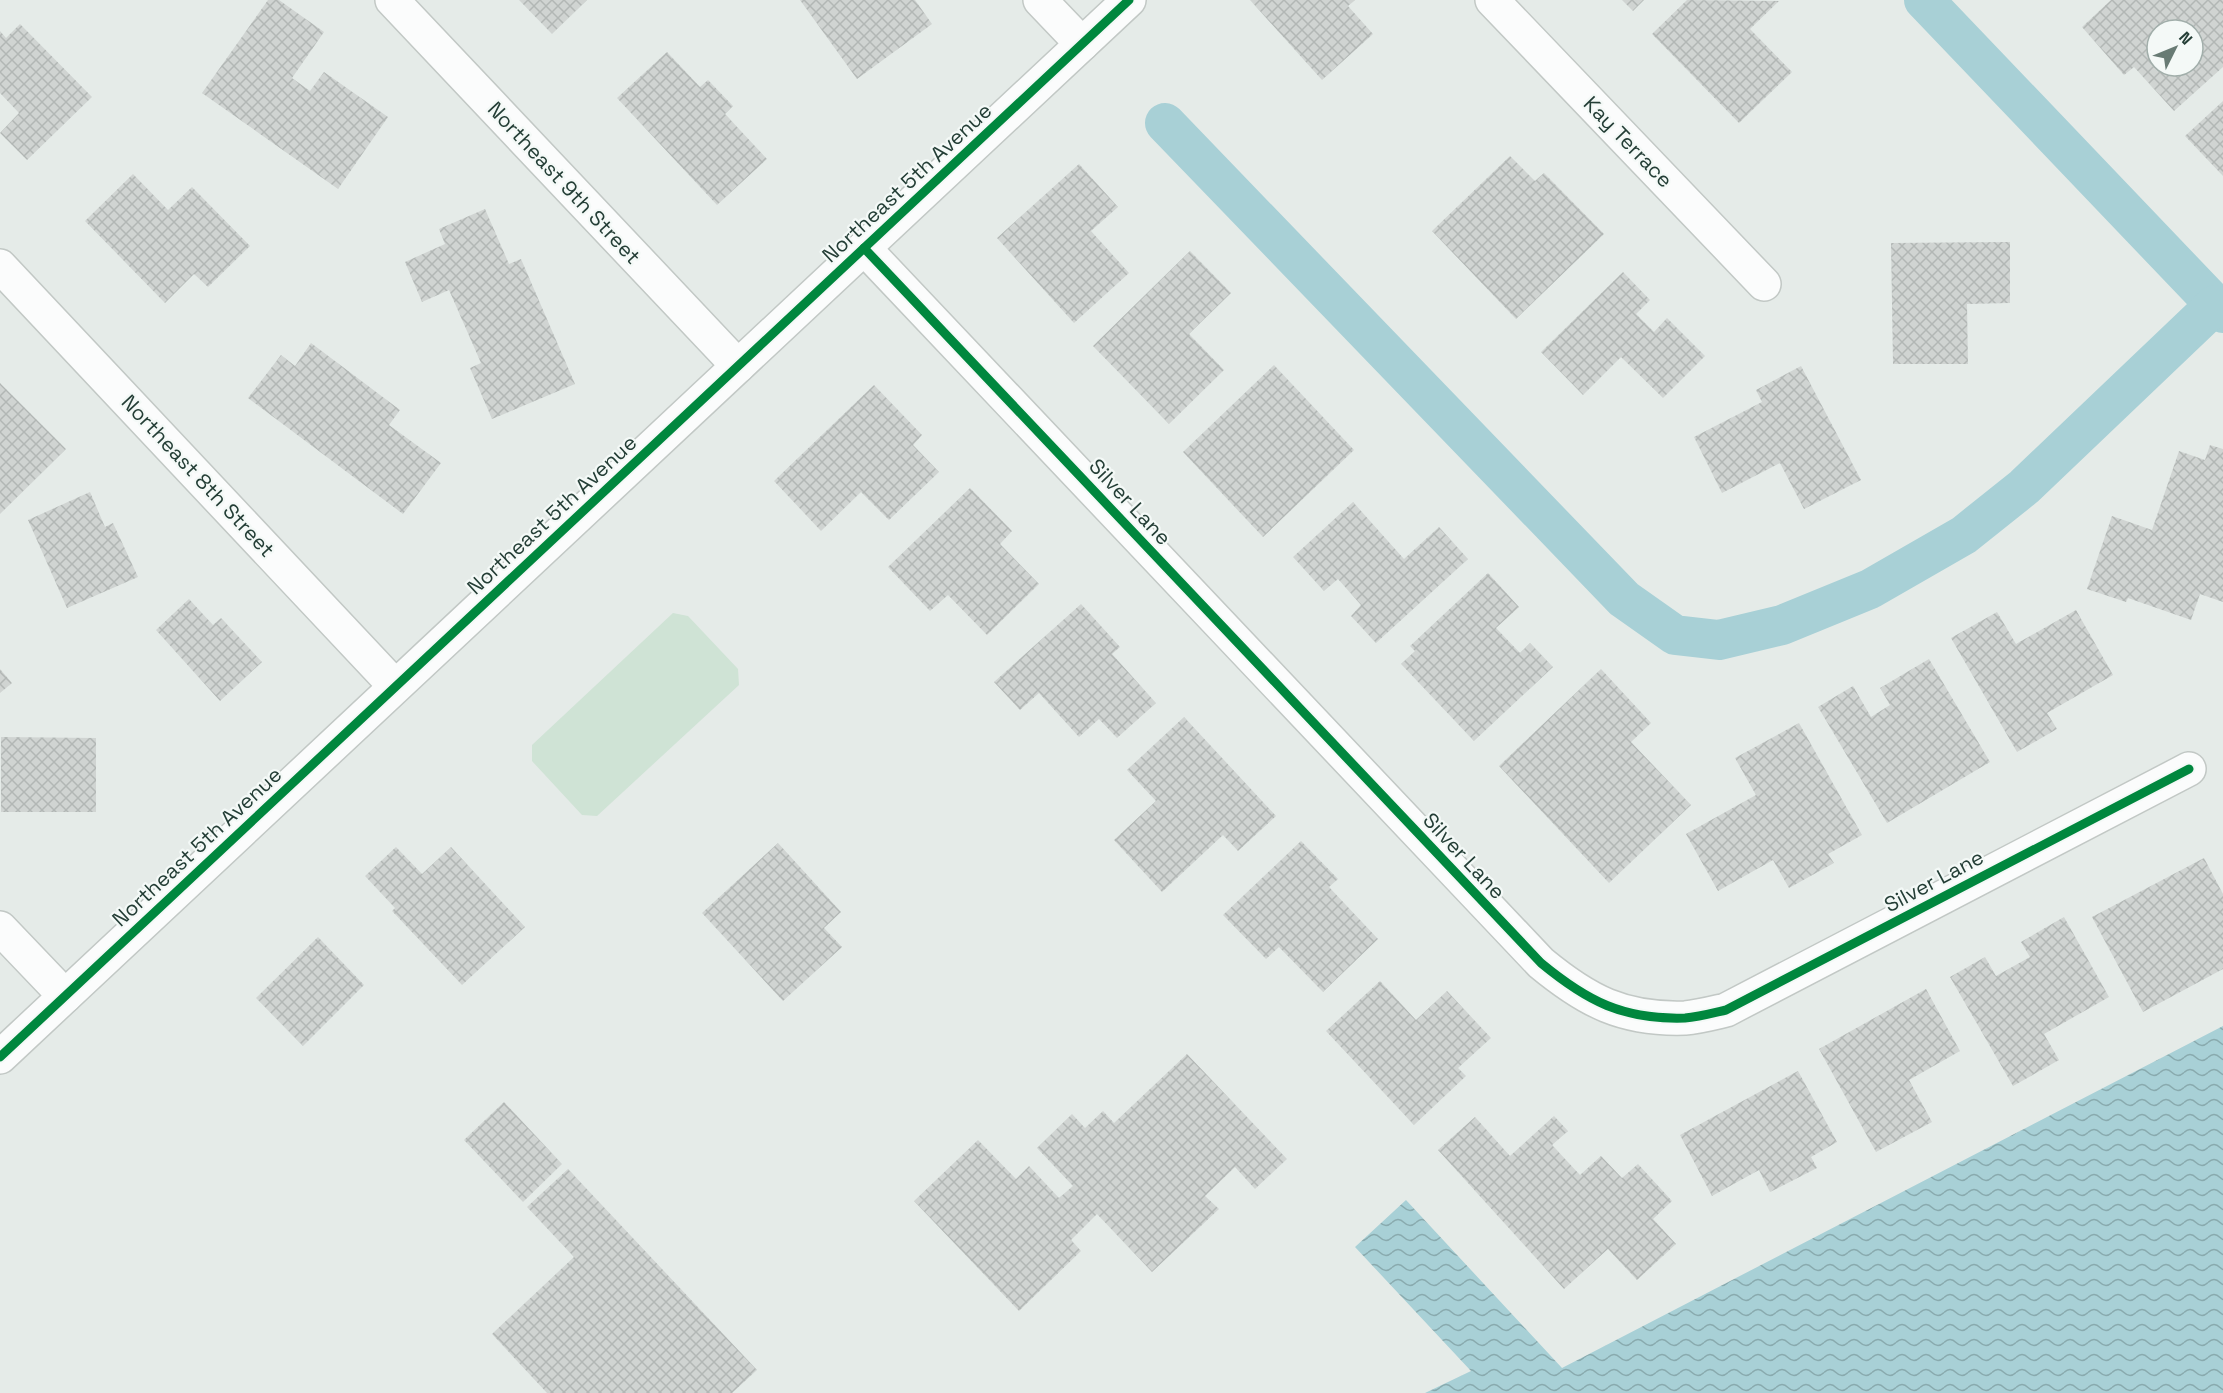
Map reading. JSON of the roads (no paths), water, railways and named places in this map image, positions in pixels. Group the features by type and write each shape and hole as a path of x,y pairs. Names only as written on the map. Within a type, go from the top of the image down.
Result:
{"street":[{"name":"Northeast 9th Street","path":"392,0 738,366"},
{"path":"1040,0 1082,44"},
{"name":"Northeast 5th Avenue","path":"0,1057 1129,0"},
{"name":"Kay Terrace","path":"1492,0 1764,284"},
{"name":"Silver Lane","path":"864,248 1540,963 1571,988 1607,1007 1647,1017 1687,1018 1726,1010 2189,769"},
{"name":"Northeast 8th Street","path":"0,266 395,686"},
{"path":"0,928 65,996"}],"water":[{"path":"2223,1026 2223,1393 1425,1393 1471,1371 1355,1247 1406,1200 1562,1368"}],"waterway":[{"path":"1924,0 2223,313"},
{"path":"1165,123 1624,599 1675,635 1719,640 1782,625 1870,589 1964,535 2024,487 2215,305"}]}
